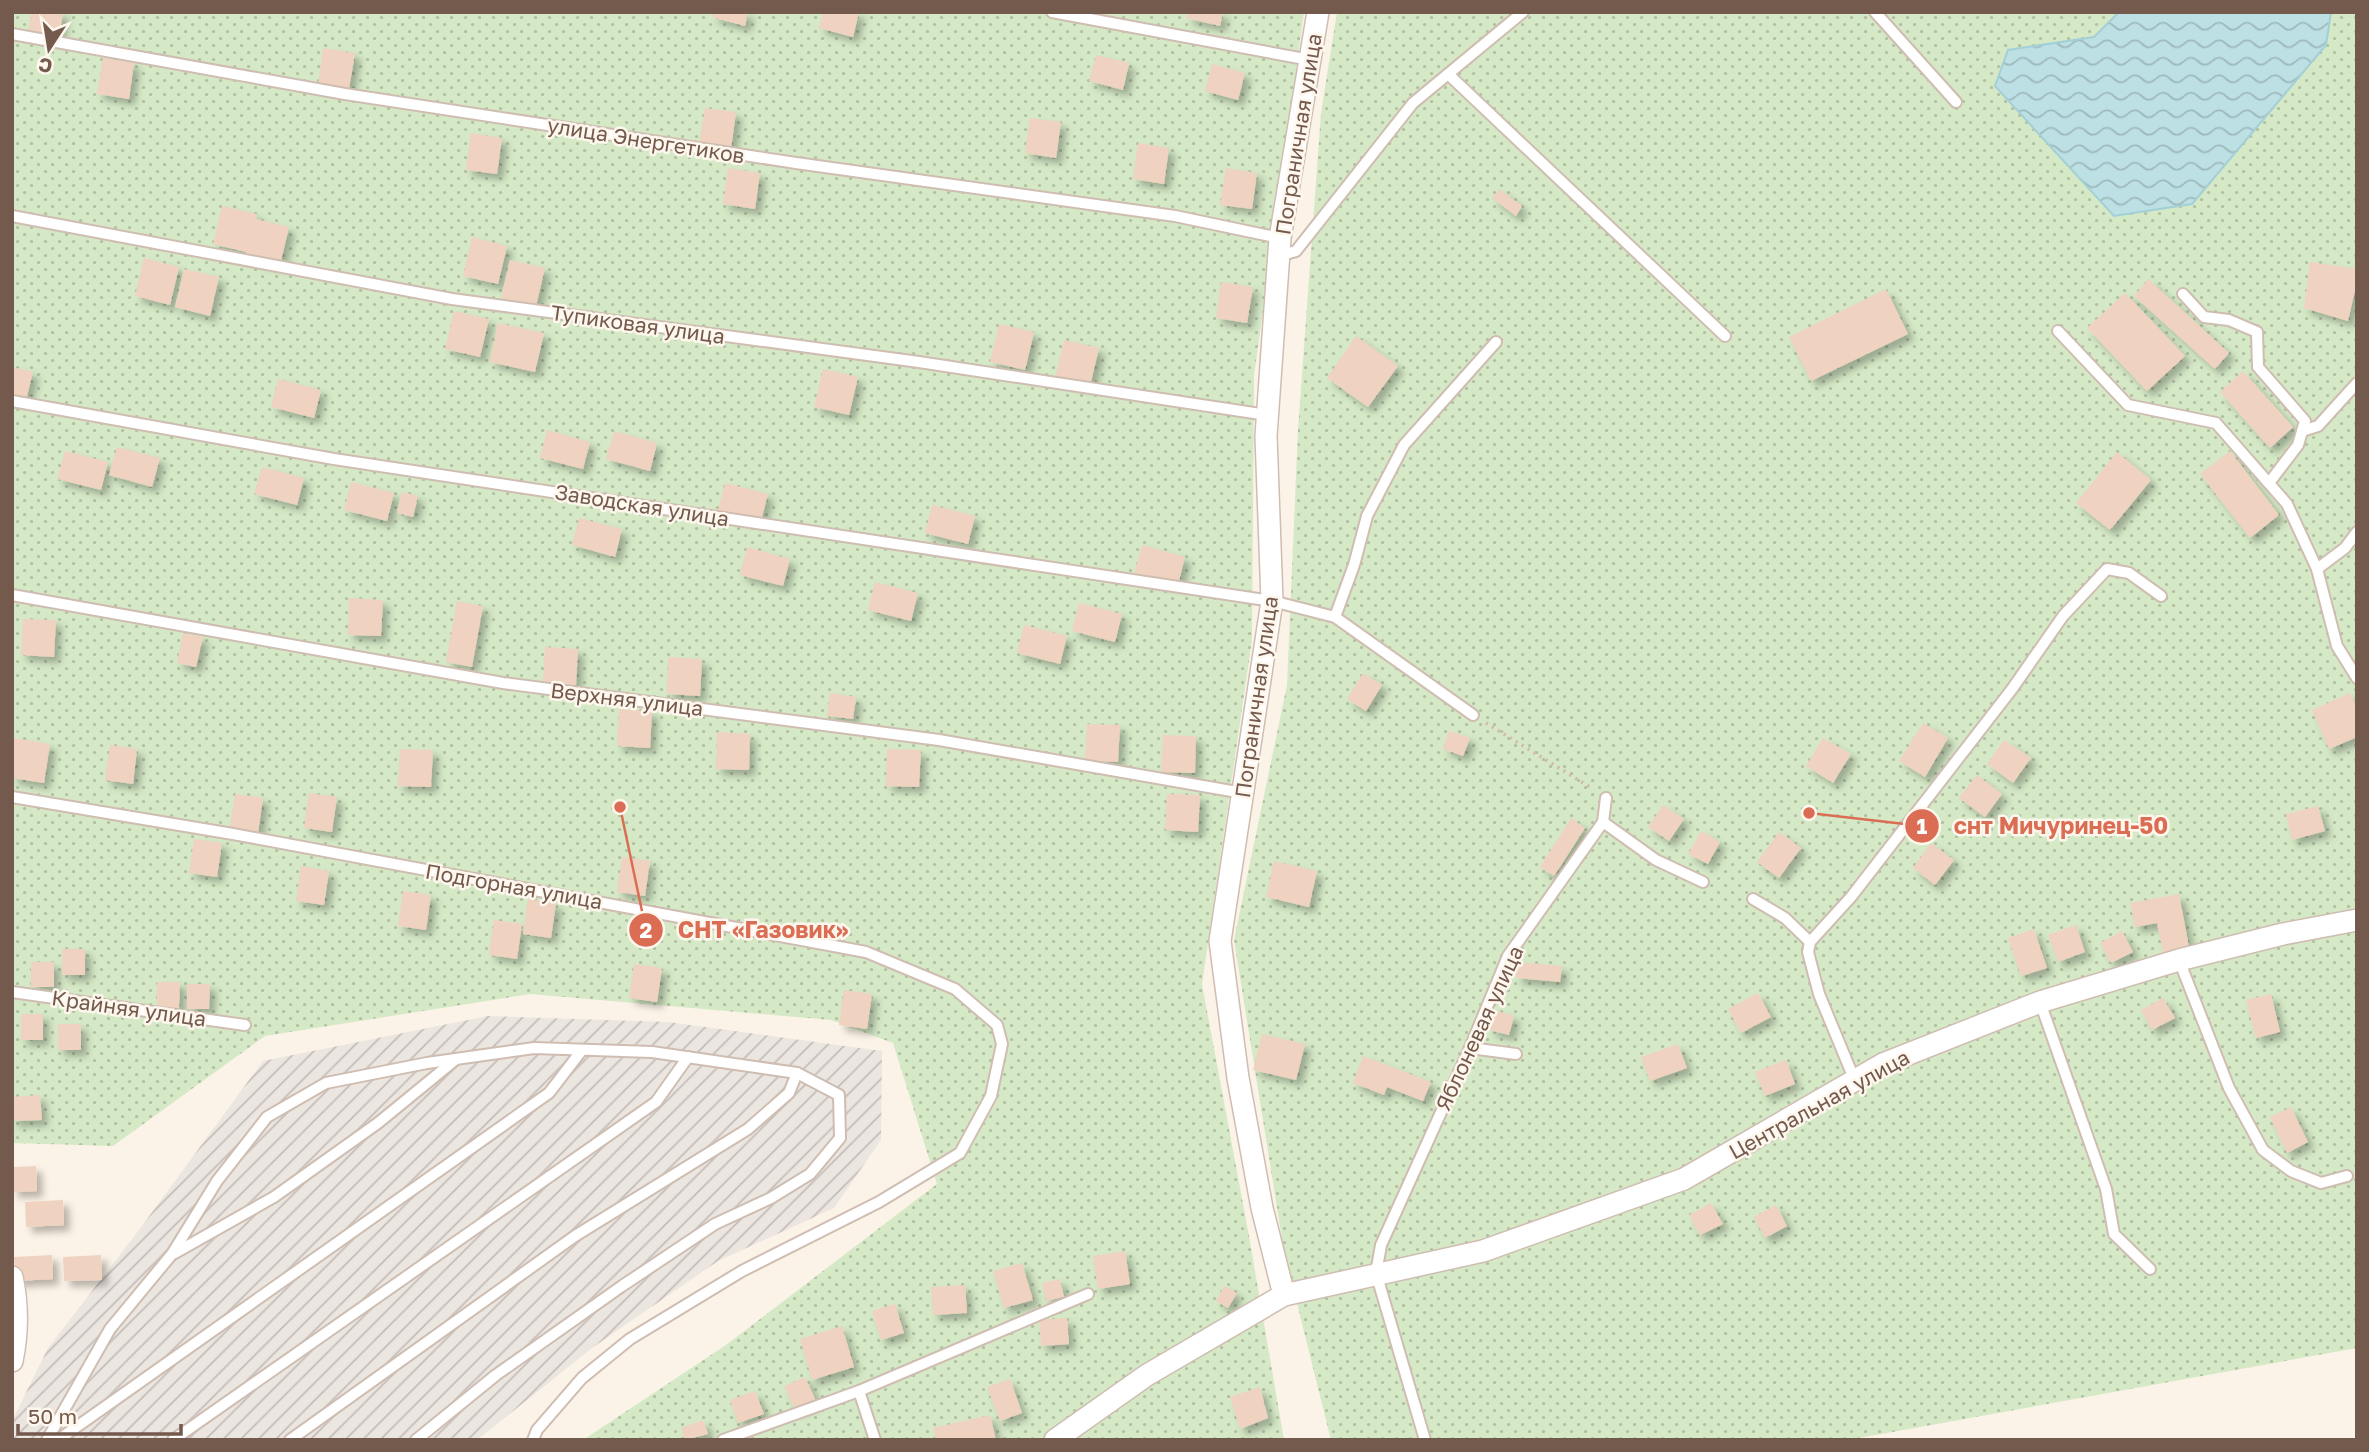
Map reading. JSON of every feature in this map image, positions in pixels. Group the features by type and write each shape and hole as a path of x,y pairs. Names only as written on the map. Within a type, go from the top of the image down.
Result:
{"street":[{"name":"Пограничная улица","path":"1284,1295 1262,1208 1238,1078 1220,941 1272,601 1266,436 1280,247 1318,12"},
{"name":"Центральная улица","path":"1055,1440 1147,1375 1284,1295 1483,1251 1684,1179 1883,1064 2040,1002 2179,960 2283,933 2357,920"},
{"path":"12,1277 18,1303 16,1345 12,1361"}],"lane":[{"path":"1052,12 1310,60"},
{"path":"1280,247 1296,251 1413,103 1523,12"},
{"path":"1875,12 1956,102"},
{"name":"улица Энергетиков","path":"12,34 345,94 796,163 1175,216 1280,247"},
{"path":"1448,74 1725,335"},
{"name":"Тупиковая улица","path":"12,216 452,299 919,362 1267,415"},
{"path":"2183,294 2204,317 2229,320 2257,332 2258,367 2305,421 2298,445 2269,483"},
{"path":"2058,331 2128,405 2216,423 2269,483 2287,504 2318,569 2337,646 2357,678"},
{"path":"1473,715 1335,617 1354,565 1367,516 1404,445 1496,342"},
{"path":"2302,431 2318,426 2357,383"},
{"name":"Заводская улица","path":"12,401 334,458 1272,601 1335,617"},
{"path":"2318,569 2345,548 2357,532"},
{"path":"1855,1081 1819,994 1808,952 1810,942 1851,897 2012,689 2063,616 2107,569 2129,573 2161,596"},
{"name":"Верхняя улица","path":"12,595 503,683 939,740 1243,793"},
{"name":"Подгорная улица","path":"12,797 233,834 866,952 955,989 997,1025 1002,1044 991,1096 960,1153 879,1202 742,1270 629,1339 582,1378 537,1430 533,1440"},
{"name":"Яблоневая улица","path":"1376,1273 1381,1245 1470,1048 1508,956 1603,822 1606,798"},
{"path":"1603,822 1656,860 1703,882"},
{"path":"1753,899 1785,918 1810,942"},
{"path":"2179,960 2229,1088 2263,1150 2291,1171 2321,1183 2347,1176"},
{"name":"Крайняя улица","path":"12,992 246,1025"},
{"path":"2040,1002 2106,1189 2114,1234 2150,1269"},
{"path":"47,1440 110,1329 172,1254 217,1181 267,1117 326,1083 534,1048 652,1052 797,1073 839,1095 840,1138 810,1174 771,1198 715,1224 622,1286 496,1375 416,1440"},
{"path":"1470,1048 1516,1054"},
{"path":"58,1440 549,1093 582,1050"},
{"path":"173,1440 656,1102 688,1057"},
{"path":"172,1254 274,1197 378,1123 457,1059"},
{"path":"290,1440 575,1236 748,1129 789,1093 797,1073"},
{"path":"1376,1273 1425,1440"},
{"path":"723,1440 859,1391 1088,1294"},
{"path":"859,1391 875,1440"}],"path":[{"path":"1473,715 1606,798"}],"shaded area":[{"path":"488,1016 668,1022 882,1051 881,1140 834,1208 718,1261 592,1348 477,1440 12,1440 12,1421 48,1348 263,1061"}],"green space":[{"path":"12,12 1304,12 1254,376 1252,640 1202,984 1284,1440 583,1440 726,1345 937,1184 893,1043 831,1020 530,994 265,1036 113,1146 12,1143"},
{"path":"1337,12 2357,12 2357,1348 1848,1440 1331,1440 1284,1251 1234,940 1287,685 1298,430 1321,113"}],"water":[{"path":"2119,12 2331,12 2326,45 2192,204 2114,216 1995,86 2008,50 2094,37"}],"building":[{"path":"31,12 63,12 59,39 28,34"},
{"path":"713,12 748,12 745,26 712,17"},
{"path":"823,12 859,12 853,37 819,28"},
{"path":"1188,12 1223,12 1220,26 1186,18"},
{"path":"323,48 355,53 349,89 318,85"},
{"path":"1096,55 1129,63 1123,90 1089,81"},
{"path":"103,58 134,63 129,99 97,94"},
{"path":"1212,64 1245,73 1238,100 1205,91"},
{"path":"705,108 736,112 731,149 699,144"},
{"path":"1030,118 1061,122 1056,158 1025,153"},
{"path":"471,133 502,138 497,174 466,170"},
{"path":"1138,143 1169,148 1164,184 1133,179"},
{"path":"728,168 760,173 755,209 723,204"},
{"path":"1226,168 1257,173 1252,209 1220,205"},
{"path":"1499,189 1522,206 1516,216 1492,198"},
{"path":"222,206 257,214 256,219 289,227 280,265 245,257 246,252 213,244"},
{"path":"472,237 507,246 498,284 463,276"},
{"path":"144,258 179,267 170,305 135,296"},
{"path":"510,260 545,268 536,306 501,298"},
{"path":"2310,262 2357,269 2348,321 2304,308"},
{"path":"184,269 219,277 210,316 175,307"},
{"path":"2148,279 2229,353 2215,369 2134,296"},
{"path":"1221,282 1253,287 1247,323 1216,318"},
{"path":"1886,289 1908,334 1811,381 1789,337"},
{"path":"2125,293 2185,356 2147,391 2087,328"},
{"path":"454,311 489,319 480,357 445,349"},
{"path":"498,323 544,333 535,372 490,362"},
{"path":"999,324 1034,332 1025,370 990,362"},
{"path":"1356,336 1398,366 1368,407 1327,378"},
{"path":"1064,340 1099,348 1090,386 1055,378"},
{"path":"12,367 33,372 26,400 12,397"},
{"path":"823,369 858,377 849,415 814,407"},
{"path":"2243,371 2293,427 2270,448 2220,392"},
{"path":"278,379 321,390 314,418 271,407"},
{"path":"547,430 590,442 583,469 540,458"},
{"path":"614,431 657,443 650,471 606,459"},
{"path":"117,447 160,458 152,487 109,475"},
{"path":"65,451 108,462 101,490 57,479"},
{"path":"2230,451 2279,515 2250,538 2200,474"},
{"path":"2117,452 2151,480 2110,530 2076,503"},
{"path":"262,467 304,478 297,505 254,494"},
{"path":"351,482 394,493 387,521 344,510"},
{"path":"725,483 768,494 761,521 718,510"},
{"path":"402,492 418,496 413,517 397,513"},
{"path":"932,505 975,516 968,544 925,533"},
{"path":"579,518 622,529 615,557 572,545"},
{"path":"1142,545 1185,557 1178,585 1134,574"},
{"path":"747,547 790,559 783,586 740,575"},
{"path":"875,582 918,593 911,621 868,610"},
{"path":"349,598 383,600 381,636 348,635"},
{"path":"457,601 483,606 472,667 446,662"},
{"path":"1079,603 1122,614 1115,642 1072,631"},
{"path":"23,619 56,620 54,657 21,655"},
{"path":"1024,625 1067,636 1060,664 1017,653"},
{"path":"183,633 203,637 196,667 177,663"},
{"path":"545,647 578,649 576,685 543,684"},
{"path":"668,657 702,659 700,696 667,694"},
{"path":"1363,673 1382,685 1366,711 1347,699"},
{"path":"830,693 856,697 853,719 827,716"},
{"path":"2350,693 2357,708 2357,737 2329,749 2312,710"},
{"path":"619,709 652,711 650,748 617,746"},
{"path":"1923,723 1948,738 1925,777 1899,761"},
{"path":"1087,724 1120,725 1118,762 1085,761"},
{"path":"1449,731 1470,738 1463,756 1443,749"},
{"path":"717,732 750,734 749,770 716,769"},
{"path":"1163,735 1196,736 1195,773 1161,772"},
{"path":"14,738 50,744 44,783 12,778"},
{"path":"1823,738 1851,754 1833,783 1806,766"},
{"path":"2004,740 2031,758 2013,783 1987,764"},
{"path":"110,745 137,749 133,784 105,780"},
{"path":"400,749 433,750 431,787 398,786"},
{"path":"887,749 921,750 919,787 886,786"},
{"path":"1977,775 2002,794 1985,817 1959,798"},
{"path":"309,793 337,797 332,832 304,828"},
{"path":"235,794 263,798 258,833 230,828"},
{"path":"1167,794 1200,795 1198,832 1165,830"},
{"path":"1663,805 1684,819 1669,841 1648,827"},
{"path":"2318,806 2325,831 2292,840 2286,814"},
{"path":"1571,818 1585,828 1554,876 1540,867"},
{"path":"1701,831 1720,842 1708,864 1688,854"},
{"path":"1779,832 1801,848 1779,878 1757,862"},
{"path":"194,839 222,843 217,877 189,873"},
{"path":"1931,843 1954,860 1935,885 1913,868"},
{"path":"622,857 650,861 645,896 617,892"},
{"path":"1274,861 1317,871 1309,907 1266,897"},
{"path":"301,866 329,871 324,905 296,901"},
{"path":"403,891 431,895 426,930 398,926"},
{"path":"2179,894 2189,947 2163,952 2157,923 2135,927 2130,903"},
{"path":"528,899 556,903 551,938 523,934"},
{"path":"494,920 522,924 517,959 489,955"},
{"path":"2076,925 2085,952 2058,962 2048,935"},
{"path":"2034,929 2047,968 2021,976 2008,938"},
{"path":"2122,931 2133,952 2111,963 2100,943"},
{"path":"62,949 85,949 85,975 62,975"},
{"path":"31,962 54,962 54,987 31,987"},
{"path":"1517,962 1562,966 1560,982 1516,978"},
{"path":"634,964 662,968 657,1002 629,998"},
{"path":"157,982 180,982 179,1008 157,1007"},
{"path":"187,984 210,984 209,1009 187,1009"},
{"path":"844,990 872,994 867,1029 839,1025"},
{"path":"1758,993 1771,1017 1741,1033 1728,1009"},
{"path":"2271,994 2280,1032 2256,1038 2246,1000"},
{"path":"2163,998 2175,1018 2152,1030 2141,1010"},
{"path":"1495,1010 1514,1016 1509,1035 1489,1030"},
{"path":"21,1014 43,1014 43,1040 21,1040"},
{"path":"58,1024 81,1024 81,1050 58,1050"},
{"path":"1262,1034 1305,1044 1296,1080 1253,1070"},
{"path":"1678,1044 1687,1068 1650,1081 1641,1057"},
{"path":"1363,1056 1431,1082 1423,1101 1387,1087 1384,1095 1353,1083"},
{"path":"1786,1060 1795,1084 1765,1096 1755,1072"},
{"path":"40,1095 42,1120 12,1121 12,1097"},
{"path":"2291,1107 2308,1142 2287,1153 2270,1117"},
{"path":"36,1166 37,1191 12,1192 12,1167"},
{"path":"63,1200 64,1225 26,1227 25,1202"},
{"path":"1711,1203 1723,1224 1700,1235 1689,1215"},
{"path":"1776,1205 1787,1226 1765,1238 1754,1217"},
{"path":"1125,1251 1130,1284 1098,1289 1093,1256"},
{"path":"52,1255 53,1279 15,1281 14,1257"},
{"path":"101,1255 102,1280 64,1281 63,1257"},
{"path":"1022,1263 1033,1300 1004,1308 993,1271"},
{"path":"1060,1279 1064,1297 1046,1301 1042,1283"},
{"path":"965,1285 967,1313 933,1315 931,1287"},
{"path":"1224,1286 1237,1293 1228,1308 1216,1301"},
{"path":"895,1304 904,1333 881,1340 872,1311"},
{"path":"1067,1318 1069,1344 1041,1346 1039,1320"},
{"path":"842,1326 854,1367 812,1380 800,1339"},
{"path":"805,1377 816,1401 795,1410 784,1386"},
{"path":"1010,1379 1022,1413 1000,1421 987,1387"},
{"path":"1260,1387 1268,1418 1240,1429 1230,1397"},
{"path":"755,1391 764,1414 738,1423 730,1400"},
{"path":"990,1415 996,1440 936,1440 933,1428"},
{"path":"703,1420 708,1434 685,1440 681,1428"}],"place":[{"name":"СНТ «Газовик»","path":"620,807"},
{"name":"снт Мичуринец-50","path":"1809,813"}]}
